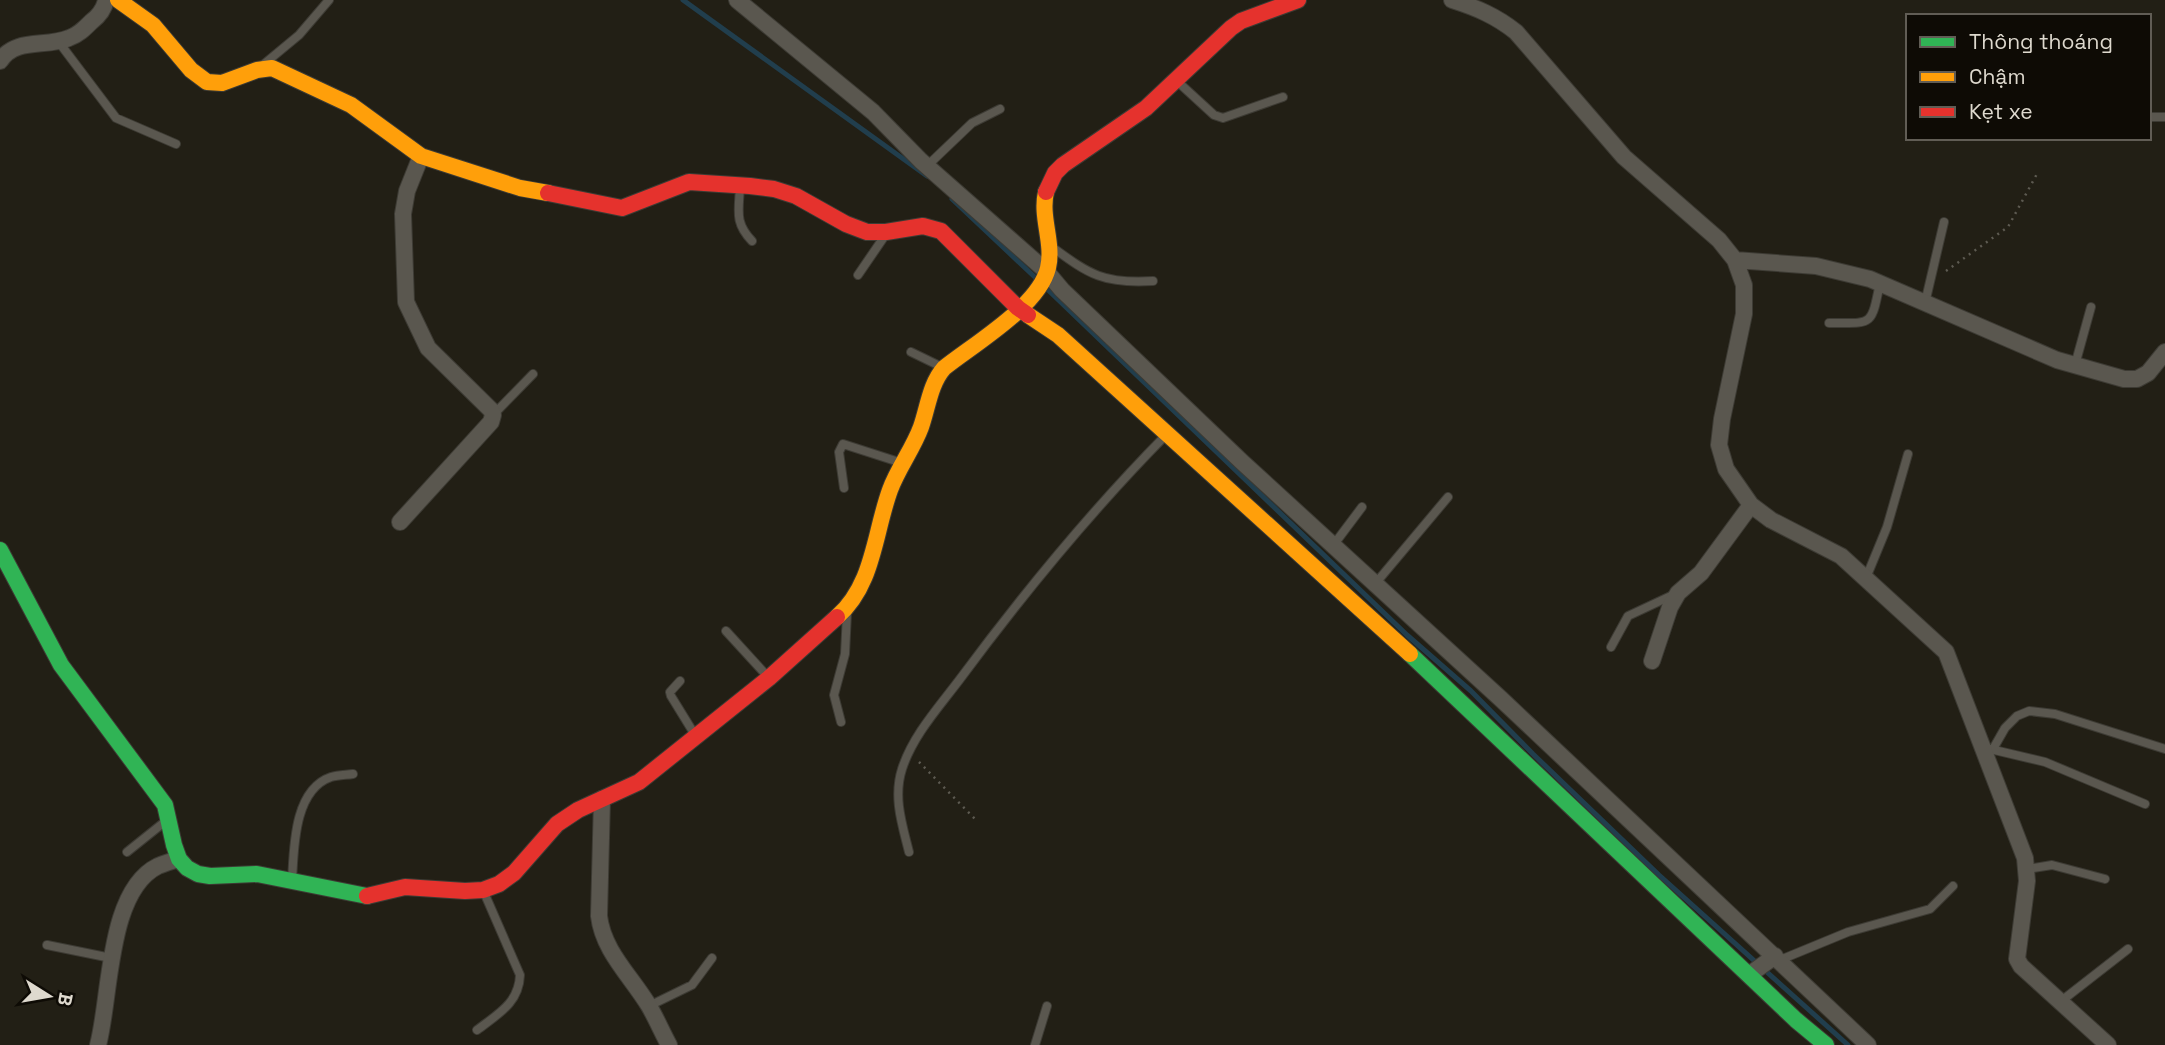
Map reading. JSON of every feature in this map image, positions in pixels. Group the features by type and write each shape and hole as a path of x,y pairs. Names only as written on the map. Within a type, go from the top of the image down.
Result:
{"street":[{"path":"0,61 9,50 18,46 58,41 80,32 99,15 106,0"},
{"path":"118,0 158,29 193,73 203,81 214,84 227,82 257,69 272,68 341,99 421,156 520,188 622,208 634,206 677,184 689,182 769,188 785,192 867,232 887,232 921,225 941,231 1367,613 1577,815 1826,1045"},
{"path":"737,0 873,112 920,160 1332,547 1501,699 1868,1045"},
{"path":"0,550 61,665 165,805 179,859 187,868 210,876 257,874 360,896 373,896 405,887 466,891 483,890 499,884 514,873 567,816 639,782 695,734 769,678 848,607 858,595 888,494 914,444 933,386 944,368 1022,305 1045,276 1049,245 1042,207 1047,188 1055,173 1067,162 1132,119 1241,21 1298,0"},
{"path":"1452,0 1483,10 1516,32 1624,158 1719,240 1735,260 1744,285 1744,314 1722,419 1719,445 1726,468 1751,505 1771,520 1841,556 1946,652 1988,749 2027,869 2017,959 2021,966 2108,1045"},
{"path":"400,522 491,422 493,415 428,348 406,302 402,214 407,191 421,156"},
{"path":"1735,260 1816,266 1880,282 2040,353 2124,379 2137,379 2148,373 2165,352"},
{"path":"1652,661 1670,607 1678,593 1701,573 1751,505"},
{"path":"602,799 599,916 601,931 606,945 649,1006 669,1045"},
{"path":"98,1045 111,958 122,913 135,886 157,866 179,859"},
{"path":"1749,975 1778,958"}],"lane":[{"path":"257,69 299,35 329,0"},
{"path":"58,41 116,118 176,144"},
{"path":"1176,80 1214,115 1223,118 1283,97"},
{"path":"920,160 972,123 1000,109"},
{"path":"740,186 741,229 752,240"},
{"path":"1925,303 1944,222"},
{"path":"858,275 887,232"},
{"path":"1049,245 1098,277 1127,283 1153,281"},
{"path":"1829,323 1865,323 1875,308 1880,282"},
{"path":"2075,365 2091,307"},
{"path":"911,352 944,368"},
{"path":"493,415 533,374"},
{"path":"909,852 897,793 909,752 916,739 982,650 1115,486 1166,435"},
{"path":"844,488 839,452 843,444 902,463"},
{"path":"1866,578 1877,558 1908,454"},
{"path":"1375,584 1448,497"},
{"path":"1332,547 1362,507"},
{"path":"1611,647 1628,616 1678,593"},
{"path":"841,722 834,695 845,654 848,607"},
{"path":"726,631 769,678"},
{"path":"680,681 670,692 671,696 695,734"},
{"path":"2145,804 2045,762 1988,749 2005,728 2018,716 2029,711 2055,714 2165,749"},
{"path":"292,881 297,821 305,802 317,787 329,778 353,774"},
{"path":"127,852 169,818"},
{"path":"2027,869 2052,865 2105,879"},
{"path":"1778,958 1848,932 1930,909 1953,886"},
{"path":"478,1030 512,1002 519,988 520,975 483,890"},
{"path":"47,945 111,958"},
{"path":"2060,1002 2128,949"},
{"path":"649,1006 692,985 712,958"},
{"path":"1035,1045 1047,1006"}],"path":[{"path":"1932,281 2008,228 2038,172"},
{"path":"909,752 976,820"}],"waterway":[{"path":"683,0 927,176"},
{"path":"952,199 1039,281"},
{"path":"1046,288 1407,635 1471,691 1659,875 1848,1045"}],"traffic: fast":[{"path":"0,550 61,665 165,805 174,845 179,859 187,868 210,876 257,874 367,896"},
{"path":"1410,654 1796,1020 1826,1045"}],"traffic: slow":[{"path":"118,0 153,25 191,70 207,82 222,83 257,70 272,68 351,105 421,156 520,188 548,193"},
{"path":"837,617 849,604 866,574 890,490 918,435 939,374 1019,310 1042,282 1049,259 1046,192"},
{"path":"1028,315 1058,335 1410,654"}],"traffic: jam":[{"path":"1046,192 1055,173 1063,165 1146,108 1231,28 1241,21 1298,0"},
{"path":"548,193 622,208 689,182 750,186 774,189 796,196 846,224 867,232 923,226 941,231 1028,315"},
{"path":"367,896 405,887 465,891 483,890 499,884 514,873 557,824 578,810 639,782 769,678 837,617"}]}
